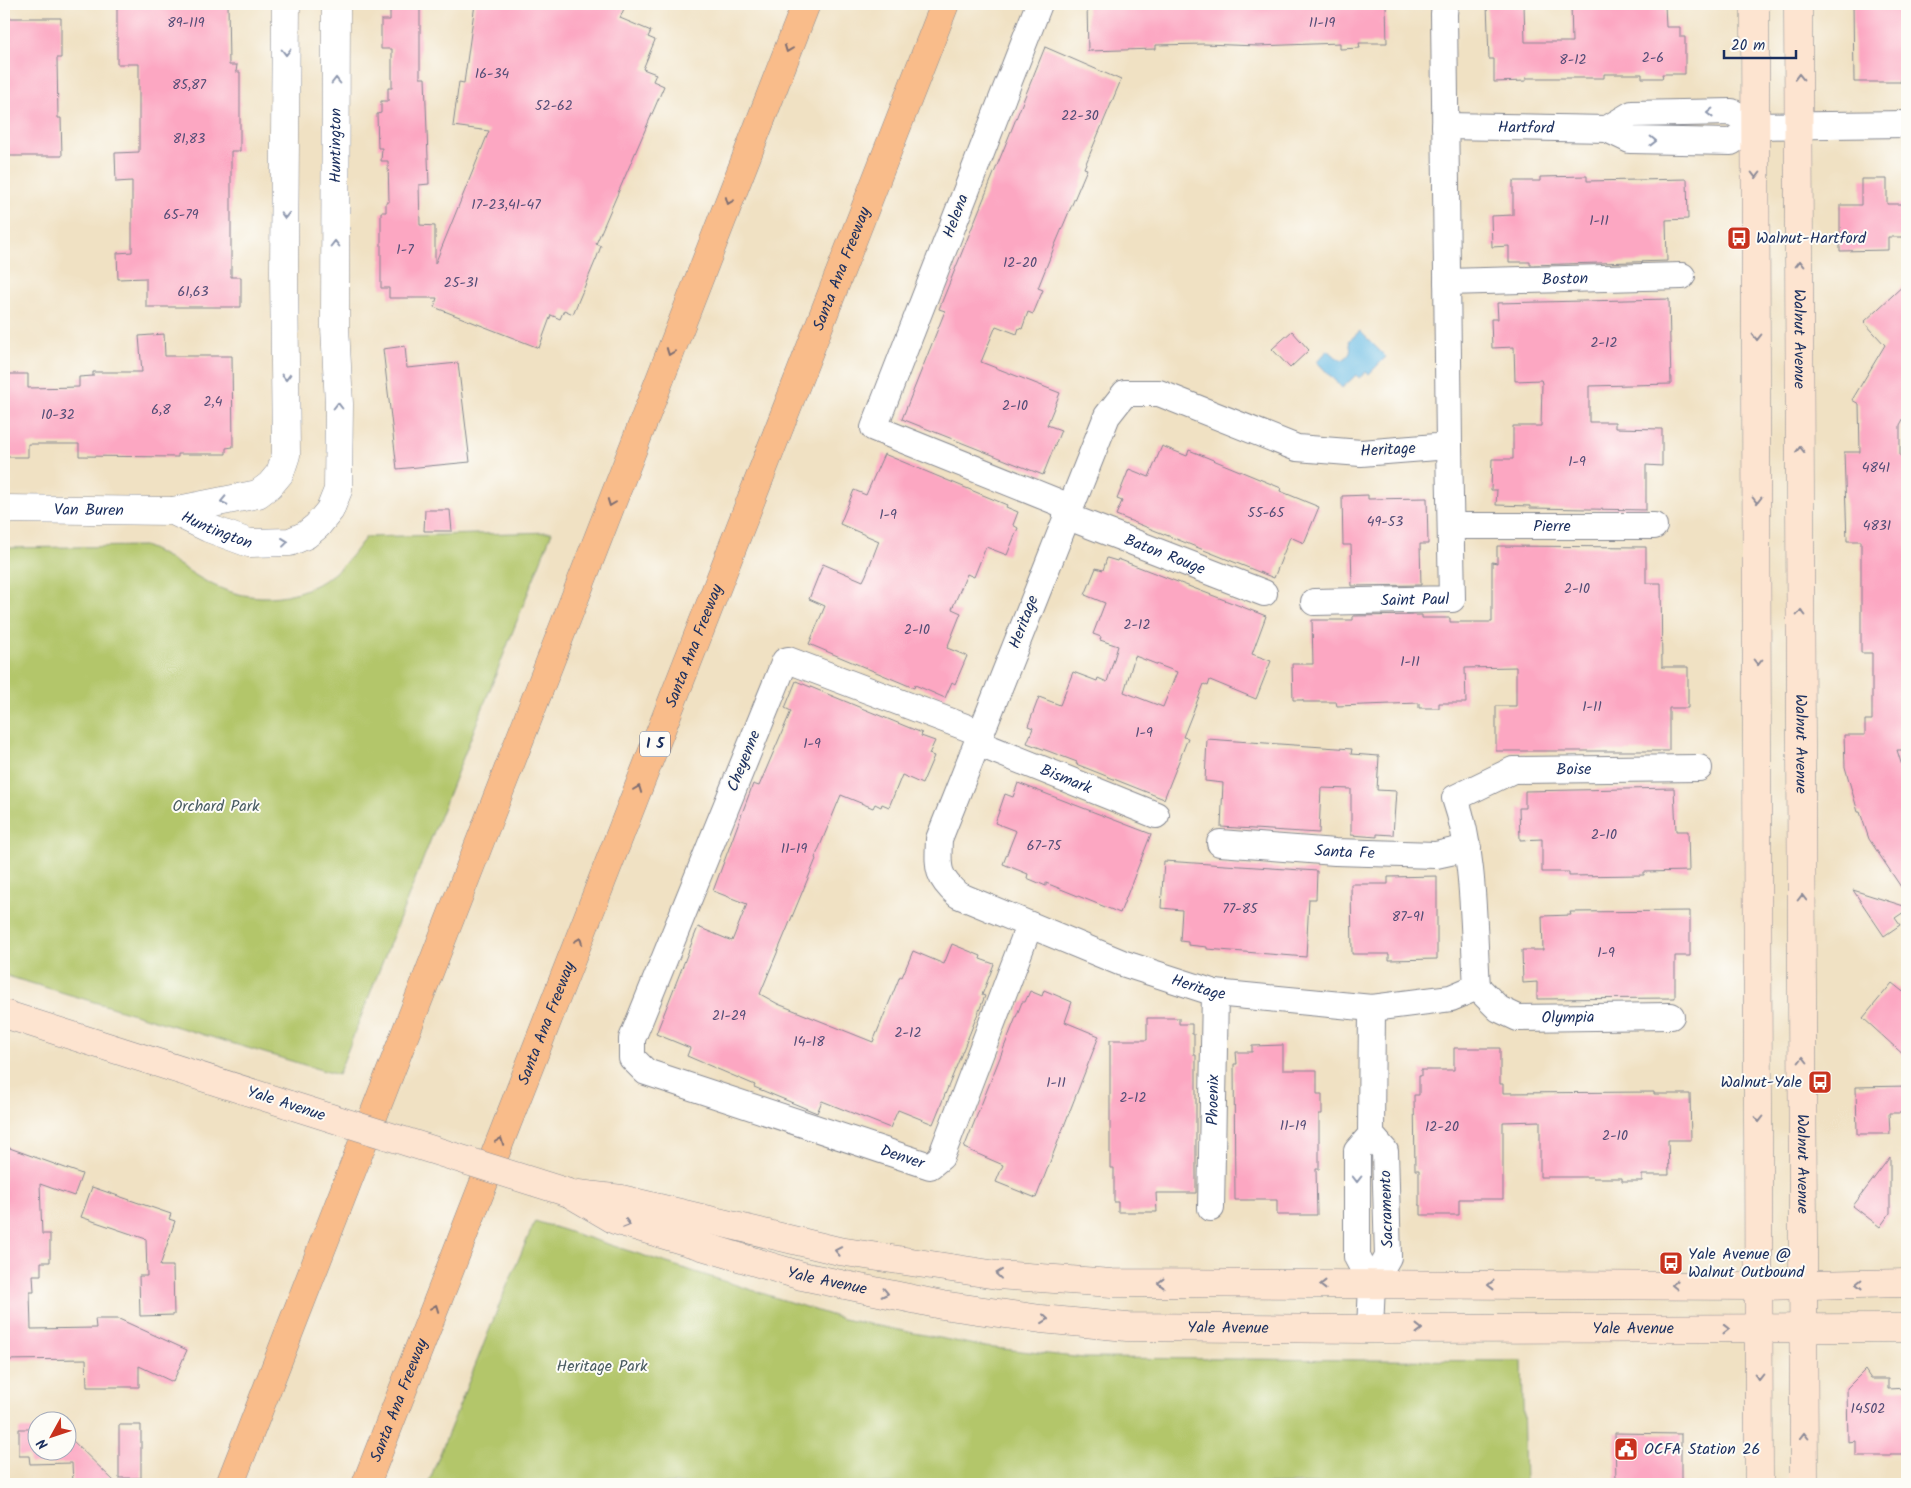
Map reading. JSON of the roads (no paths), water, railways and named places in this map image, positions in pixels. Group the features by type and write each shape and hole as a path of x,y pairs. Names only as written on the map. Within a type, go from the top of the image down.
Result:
{"highway":[{"path":"230,1484 806,4"},
{"name":"Santa Ana Freeway","path":"366,1484 944,4"}],"main road":[{"path":"1755,4 1759,1484"},
{"name":"Walnut Avenue","path":"1798,4 1800,126 1804,1484"},
{"name":"Yale Avenue","path":"4,1014 569,1193 622,1199 839,1252 997,1274 1112,1283 1758,1286 1907,1283"},
{"name":"Yale Avenue","path":"569,1193 615,1220 802,1276 942,1305 1041,1319 1128,1327 1370,1329 1907,1328"}],"street":[{"name":"Huntington","path":"173,511 258,494 270,485 280,473 286,454 284,271 286,4"},
{"name":"Huntington","path":"173,511 208,528 249,543 290,542 306,535 317,526 330,510 338,490 339,404 335,327 336,4"},
{"name":"Helena","path":"874,428 1038,4"},
{"path":"1446,4 1444,14 1449,446"},
{"name":"Hartford","path":"1445,126 1607,129 1632,114 1732,112 1756,126"},
{"path":"1756,126 1907,124"},
{"name":"Boston","path":"1447,282 1682,276"},
{"name":"Heritage","path":"1449,446 1361,453 1297,448 1159,393 1125,393 1107,416 1068,512 939,839 938,866 945,884 958,895 1122,963 1215,993 1372,1008 1451,998 1477,987"},
{"name":"Baton Rouge","path":"874,428 1068,512 1264,593"},
{"name":"Saint Paul","path":"1314,602 1452,599 1449,446"},
{"name":"Van Buren","path":"4,508 173,511"},
{"name":"Pierre","path":"1451,526 1654,526"},
{"name":"Cheyenne","path":"632,1058 632,1039 785,661 788,660 979,738"},
{"name":"Bismark","path":"979,738 1156,815"},
{"name":"Boise","path":"1468,848 1463,820 1455,798 1513,770 1699,768"},
{"name":"Santa Fe","path":"1220,843 1335,852 1436,855 1468,848"},
{"path":"1468,848 1477,987"},
{"name":"Denver","path":"632,1058 646,1072 930,1166 941,1157 1029,926"},
{"name":"Olympia","path":"1477,987 1499,1009 1518,1018 1671,1016"},
{"name":"Phoenix","path":"1212,1208 1215,993"},
{"name":"Sacramento","path":"1370,1329 1372,1285 1388,1257 1385,1150 1371,1135 1372,1008"}],"water":[{"path":"1360,331 1386,357 1369,374 1366,372 1359,378 1356,375 1342,388 1317,362 1328,350 1342,360 1347,357 1350,352 1349,341"}],"place":[{"name":"Walnut-Hartford","path":"1739,238"},
{"name":"Walnut-Yale","path":"1820,1082"},
{"name":"Yale Avenue @ Walnut Outbound","path":"1671,1263"},
{"name":"OCFA Station 26","path":"1626,1449"}],"park label":[{"name":"Orchard Park","path":"216,806"},
{"name":"Heritage Park","path":"602,1366"}]}
